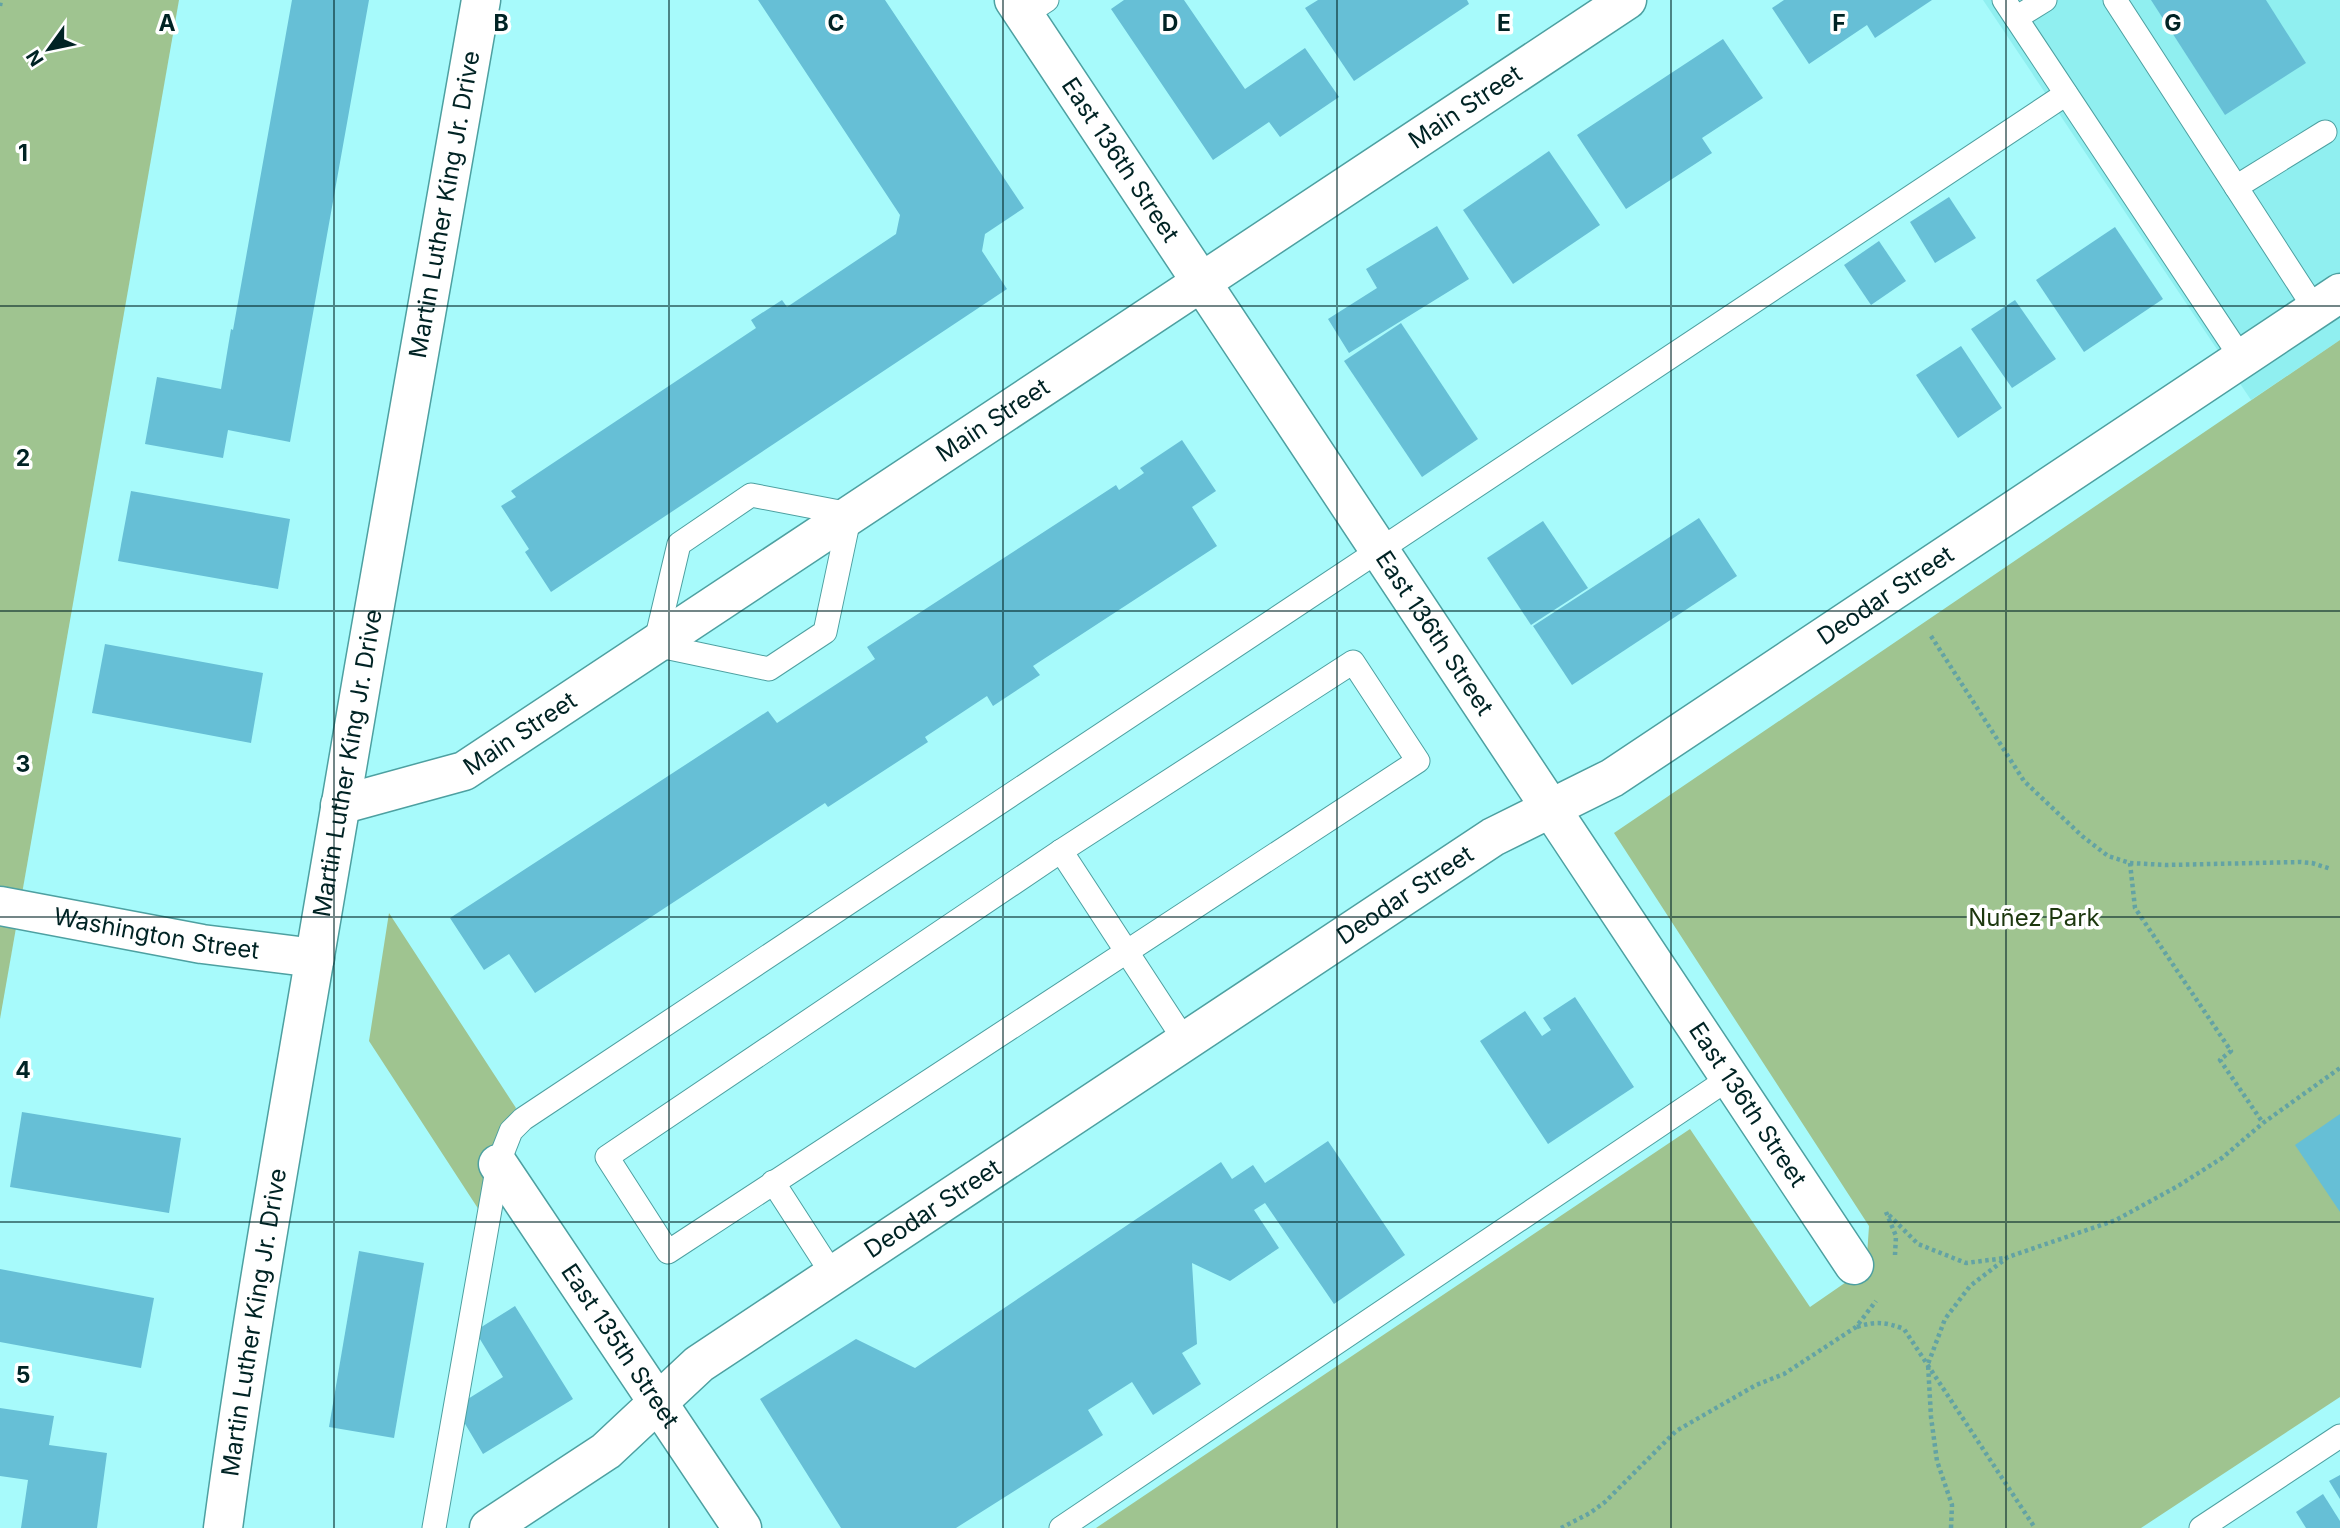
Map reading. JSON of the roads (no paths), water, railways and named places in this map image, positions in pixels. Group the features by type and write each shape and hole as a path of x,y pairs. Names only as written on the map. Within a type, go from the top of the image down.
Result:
{"street":[{"name":"Martin Luther King Jr. Drive","path":"223,1528 246,1356 379,572 481,0"},
{"name":"Main Street","path":"341,805 464,771 1627,0"},
{"name":"East 136th Street","path":"1029,5 1202,283 1854,1265"},
{"name":"Deodar Street","path":"489,1528 606,1451 699,1364 1493,837 1612,778 2328,301"},
{"name":"Washington Street","path":"0,906 202,944 315,958"},
{"name":"East 135th Street","path":"498,1164 742,1528"}],"lane":[{"path":"2045,0 2010,9 2242,359"},
{"path":"2115,0 2236,187 2328,301"},
{"path":"434,1528 498,1164 511,1131 523,1119 2066,94"},
{"path":"2236,187 2325,132"},
{"path":"751,495 850,514 825,632 781,662 769,669 655,645 679,544 751,495"},
{"path":"1353,662 1418,761 1126,950 668,1252 607,1157 1061,850 1353,662"},
{"path":"1061,850 1185,1041"},
{"path":"1061,1528 1731,1077"},
{"path":"774,1182 833,1275"},
{"path":"2201,1528 2340,1436"}],"park label":[{"name":"Nuñez Park","path":"2034,918"}]}
